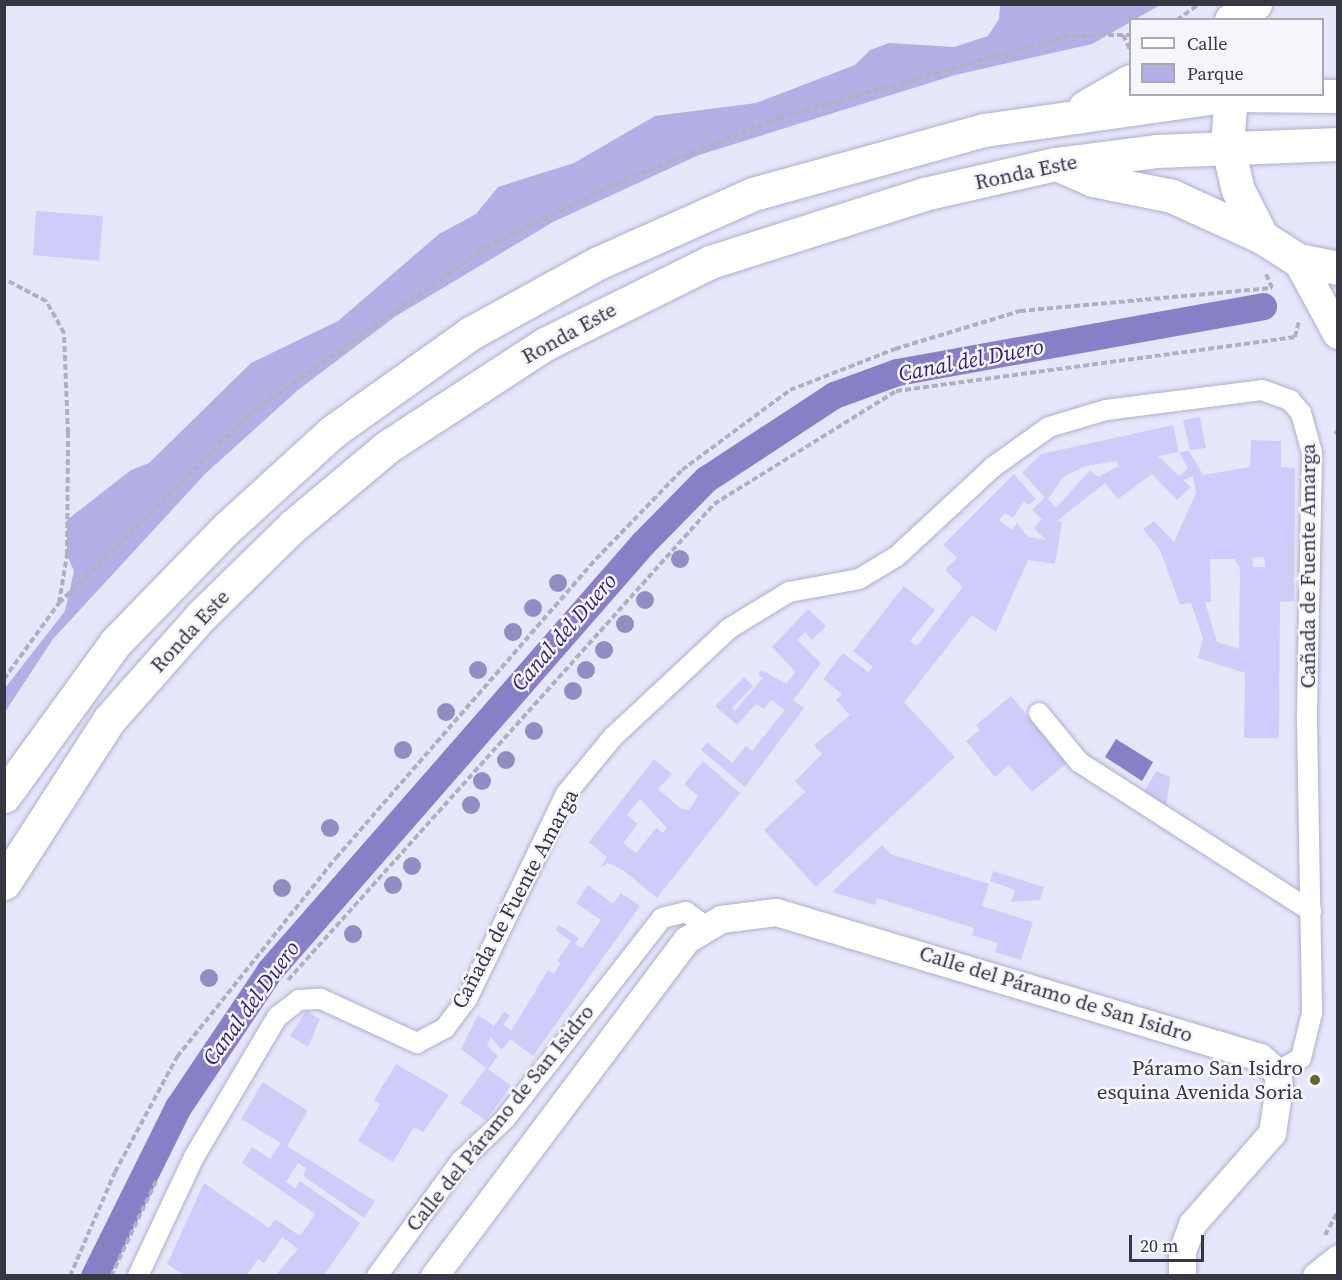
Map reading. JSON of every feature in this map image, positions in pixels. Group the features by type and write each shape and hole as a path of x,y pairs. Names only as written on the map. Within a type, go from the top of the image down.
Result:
{"highway":[{"path":"1234,18 1256,4"},
{"path":"1075,113 1129,82"},
{"path":"4,796 115,643 227,528 332,432 471,333 598,263 753,194 917,146 1075,113 1222,96"},
{"path":"1231,96 1227,145 1238,190 1262,237"},
{"name":"Ronda Este","path":"4,883 109,720 201,616 293,526 387,447 545,344 710,262 924,194 1055,164 1227,145 1338,144"},
{"path":"1055,164 1093,180 1172,196 1262,237 1298,260 1338,268"}],"main road":[{"path":"1298,260 1338,334"}],"street":[{"name":"Cañada de Fuente Amarga","path":"138,1275 194,1157 277,1017 299,1000 321,999 417,1043 445,1028 467,999 567,794 613,736 730,628 789,592 859,579 897,556 993,467 1049,427 1106,410 1262,390 1290,400 1301,413 1311,453 1307,721 1312,1013 1300,1058 1276,1072"},
{"path":"1039,713 1079,762 1311,910"},
{"name":"Calle del Páramo de San Isidro","path":"377,1275 461,1161 505,1119 662,918 687,912 707,927"},
{"name":"Calle del Páramo de San Isidro","path":"434,1275 657,974 686,940 721,918 776,912 814,920 1260,1056 1276,1072"},
{"path":"1182,1275 1182,1252 1192,1224 1272,1133 1279,1112 1276,1072"},
{"path":"1316,1275 1338,1258"}],"path":[{"path":"1180,18 1199,4"},
{"path":"1129,35 1122,34 1129,46"},
{"path":"4,679 59,603 67,555 68,433 64,333 46,301 6,280"},
{"path":"70,1275 115,1172 177,1057 336,858 596,560 682,470 790,390 895,349 1020,311 1272,288"}],"green space":[{"path":"1000,5 1160,5 1137,18 1129,18 1129,23 1092,44 955,75 699,155 553,222 396,316 298,390 206,473 53,639 5,712 5,688 65,611 74,571 67,555 67,520 131,470 149,463 251,363 338,321 439,234 476,214 498,187 574,163 655,116 756,103 855,65 870,50 889,43 954,47 988,36 999,19"}],"shaded area":[{"path":"1116,739 1153,762 1142,781 1105,757"}],"building":[{"path":"36,211 103,216 99,261 33,255"},
{"path":"1200,417 1206,448 1190,450 1183,420"},
{"path":"1173,425 1179,452 1189,451 1203,475 1250,467 1251,440 1281,441 1281,467 1295,468 1294,601 1280,602 1279,738 1244,738 1245,673 1198,658 1203,638 1191,603 1180,605 1160,550 1143,529 1154,521 1174,542 1196,493 1193,476 1183,480 1191,487 1177,500 1152,474 1118,499 1105,483 1057,521 1062,522 1055,564 1028,560 996,632 972,615 904,702 955,757 816,887 764,830 805,792 795,781 822,754 814,745 850,715 836,700 842,694 823,679 843,653 868,672 873,667 853,651 904,586 935,610 910,641 917,646 963,587 945,570 957,558 943,545 1014,474 1036,499 1028,505 1024,501 1013,518 1005,513 999,520 1012,530 1017,523 1028,537 1046,540 1034,528 1042,519 1032,510 1045,497 1022,473 1041,454","holes":["1179,452 1188,468 1179,476 1158,456","1117,461 1119,466 1098,477 1090,470 1056,508 1048,499 1063,477 1085,466","1264,557 1265,567 1253,567 1252,558","1210,559 1234,559 1240,568 1239,649 1217,642 1205,602 1211,602"]},
{"path":"808,609 826,626 812,640 805,632 797,640 821,663 793,700 804,708 745,787 701,750 707,742 732,763 746,746 752,751 785,710 771,700 764,709 756,704 737,725 715,706 744,677 753,686 732,708 735,711 763,678 758,674 762,670 786,684 796,672 772,647"},
{"path":"1011,696 1067,763 1032,792 1009,765 995,777 966,741 980,730 976,725"},
{"path":"654,759 672,774 658,789 680,808 689,810 698,796 684,784 703,761 740,793 657,898 623,870 608,863 600,867 607,857 589,842","holes":["640,799 667,828 663,833 656,828 636,853 623,843 638,824 627,815"]},
{"path":"1156,771 1170,777 1166,808 1142,796"},
{"path":"882,845 890,854 989,884 982,906 1033,922 1021,960 995,952 998,943 972,935 974,928 877,898 875,905 832,892"},
{"path":"993,871 1044,887 1040,900 1011,902 1015,890 990,881"},
{"path":"588,885 613,904 621,893 640,906 533,1056 510,1039 502,1050 491,1037 487,1046 498,1056 488,1069 511,1086 486,1120 460,1103 486,1068 461,1049 478,1015 494,1026 504,1012 510,1015 503,1025 512,1030 548,970 554,974 561,963 557,961 571,941 555,930 559,925 579,938 575,944 582,948 601,920 576,903"},
{"path":"306,1011 320,1019 308,1047 290,1036"},
{"path":"396,1064 449,1095 423,1132 414,1127 393,1162 358,1141 380,1104 374,1100"},
{"path":"263,1082 308,1111 287,1146 375,1201 364,1218 303,1176 307,1169 298,1163 286,1182 295,1188 300,1181 360,1223 324,1275 276,1275 298,1249 282,1237 264,1263 258,1259 247,1275 184,1275 167,1264 204,1183 269,1228 275,1219 300,1236 315,1214 242,1163 252,1147 270,1159 281,1143 241,1119"}],"waterway":[{"name":"Canal del Duero","path":"94,1276 178,1107 270,970 643,543 706,479 834,395 897,372 1263,306"}],"place":[{"name":"Páramo San Isidro esquina Avenida Soria","path":"1315,1080"}]}
